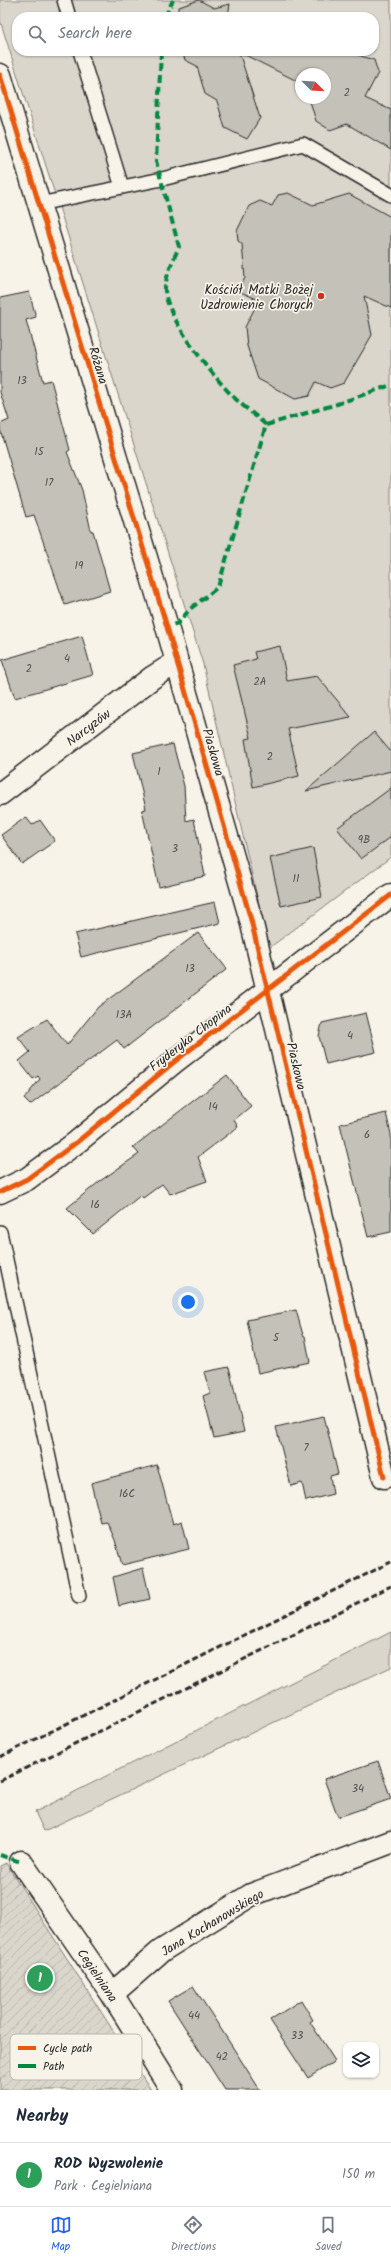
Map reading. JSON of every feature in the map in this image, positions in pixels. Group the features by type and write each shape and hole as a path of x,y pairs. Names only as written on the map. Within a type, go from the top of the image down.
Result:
{"street":[{"name":"Różana","path":"0,75 177,662"},
{"name":"Narcyzów","path":"0,794 153,677 177,662"},
{"name":"Piaskowa","path":"177,662 249,913 384,1477"},
{"name":"Fryderyka Chopina","path":"0,1192 27,1179 77,1142 174,1062 391,895"},
{"name":"Jana Kochanowskiego","path":"112,1994 161,1951 251,1895 391,1842"},
{"name":"Cegielniana","path":"21,1862 112,1994 137,2034"},
{"name":"Cegielniana","path":"142,2042 172,2090"}],"lane":[{"path":"64,0 68,12"},
{"path":"82,56 122,187"},
{"path":"38,204 122,187 303,144 391,195"},
{"path":"0,1232 79,1596"}],"shaded area":[{"path":"0,0 391,0 391,857 269,948 203,664 0,20"},
{"path":"391,1632 391,1667 44,1831 35,1812"},
{"path":"6,1863 115,2034 10,2034 10,2080 142,2080 142,2076 151,2090 0,2090 0,1866"}],"building":[{"path":"199,0 214,8 230,4 229,12 177,12 179,7"},
{"path":"184,56 240,56 260,118 247,139 225,128 217,101 205,94 197,66 185,60"},
{"path":"247,56 361,56 374,60 378,73 365,98 391,110 391,150 347,124 330,130 316,121 311,104 331,104 331,68 295,68 295,80"},
{"name":"Kościół Matki Bożej Uzdrowienie Chorych","path":"288,193 313,205 349,194 391,217 391,308 364,296 372,335 344,383 330,388 316,382 309,396 295,399 258,379 247,346 245,327 259,300 238,291 245,278 242,244 238,241 237,231 249,206 260,201 272,206 278,195"},
{"path":"29,292 36,317 26,320 43,382 51,380 70,450 67,452 82,490 91,531 93,531 110,591 65,605 34,515 26,517 0,429 0,424 9,420 0,392 0,298"},
{"path":"82,636 93,675 15,698 2,660"},
{"path":"280,646 287,681 317,676 351,717 288,729 299,776 253,787 245,739 251,738 233,665 256,659 254,652"},
{"path":"374,732 391,752 391,771 306,791"},
{"path":"173,744 184,786 186,821 194,819 205,876 159,887 142,810 146,809 133,753"},
{"path":"391,788 391,837 361,859 337,828"},
{"path":"26,817 32,825 40,820 55,841 22,864 1,835"},
{"path":"313,848 322,897 281,906 270,858"},
{"path":"215,902 220,923 81,957 75,934"},
{"path":"198,933 227,969 124,1049 117,1040 30,1105 24,1099 40,1079 38,1076 33,1079 19,1061 30,1052 18,1037 47,1019 67,1045 98,1007"},
{"path":"366,1013 376,1052 326,1064 319,1036 322,1023"},
{"path":"227,1075 251,1106 234,1120 238,1127 198,1157 207,1181 170,1194 162,1184 143,1198 141,1195 93,1234 67,1208 100,1181 139,1154 133,1147"},
{"path":"386,1113 391,1134 391,1232 368,1237 340,1124"},
{"path":"296,1310 303,1335 305,1336 310,1362 258,1373 247,1320"},
{"path":"229,1367 244,1432 214,1438 203,1396 210,1393 204,1372"},
{"path":"324,1416 338,1474 330,1476 333,1494 306,1501 302,1483 291,1486 276,1427"},
{"path":"157,1465 173,1524 182,1521 189,1549 122,1565 115,1540 107,1522 101,1523 91,1483"},
{"path":"143,1568 150,1599 119,1606 113,1577"},
{"path":"378,1761 391,1799 338,1817 324,1779"},
{"path":"193,1986 260,2090 225,2090 168,2001"},
{"path":"301,2000 313,2020 310,2022 335,2061 308,2078 270,2020"}],"railway":[{"path":"0,1757 391,1562"},
{"path":"0,1781 391,1586"}],"marked path":[{"path":"167,12 173,0"},
{"path":"161,56 156,161 179,247 167,277 165,287 166,298 179,325 208,368 240,403 266,425 218,587 190,609 178,623 167,627"},
{"path":"266,425 337,404 391,385"},
{"path":"0,1855 21,1862"}],"cycle path":[{"path":"0,75 167,627 251,920 384,1477"},
{"path":"0,1192 27,1179 77,1142 174,1062 391,895"}],"place":[{"name":"Kościół Matki Bożej Uzdrowienie Chorych","path":"321,296"},
{"name":"ROD Wyzwolenie","path":"40,1978"}]}
